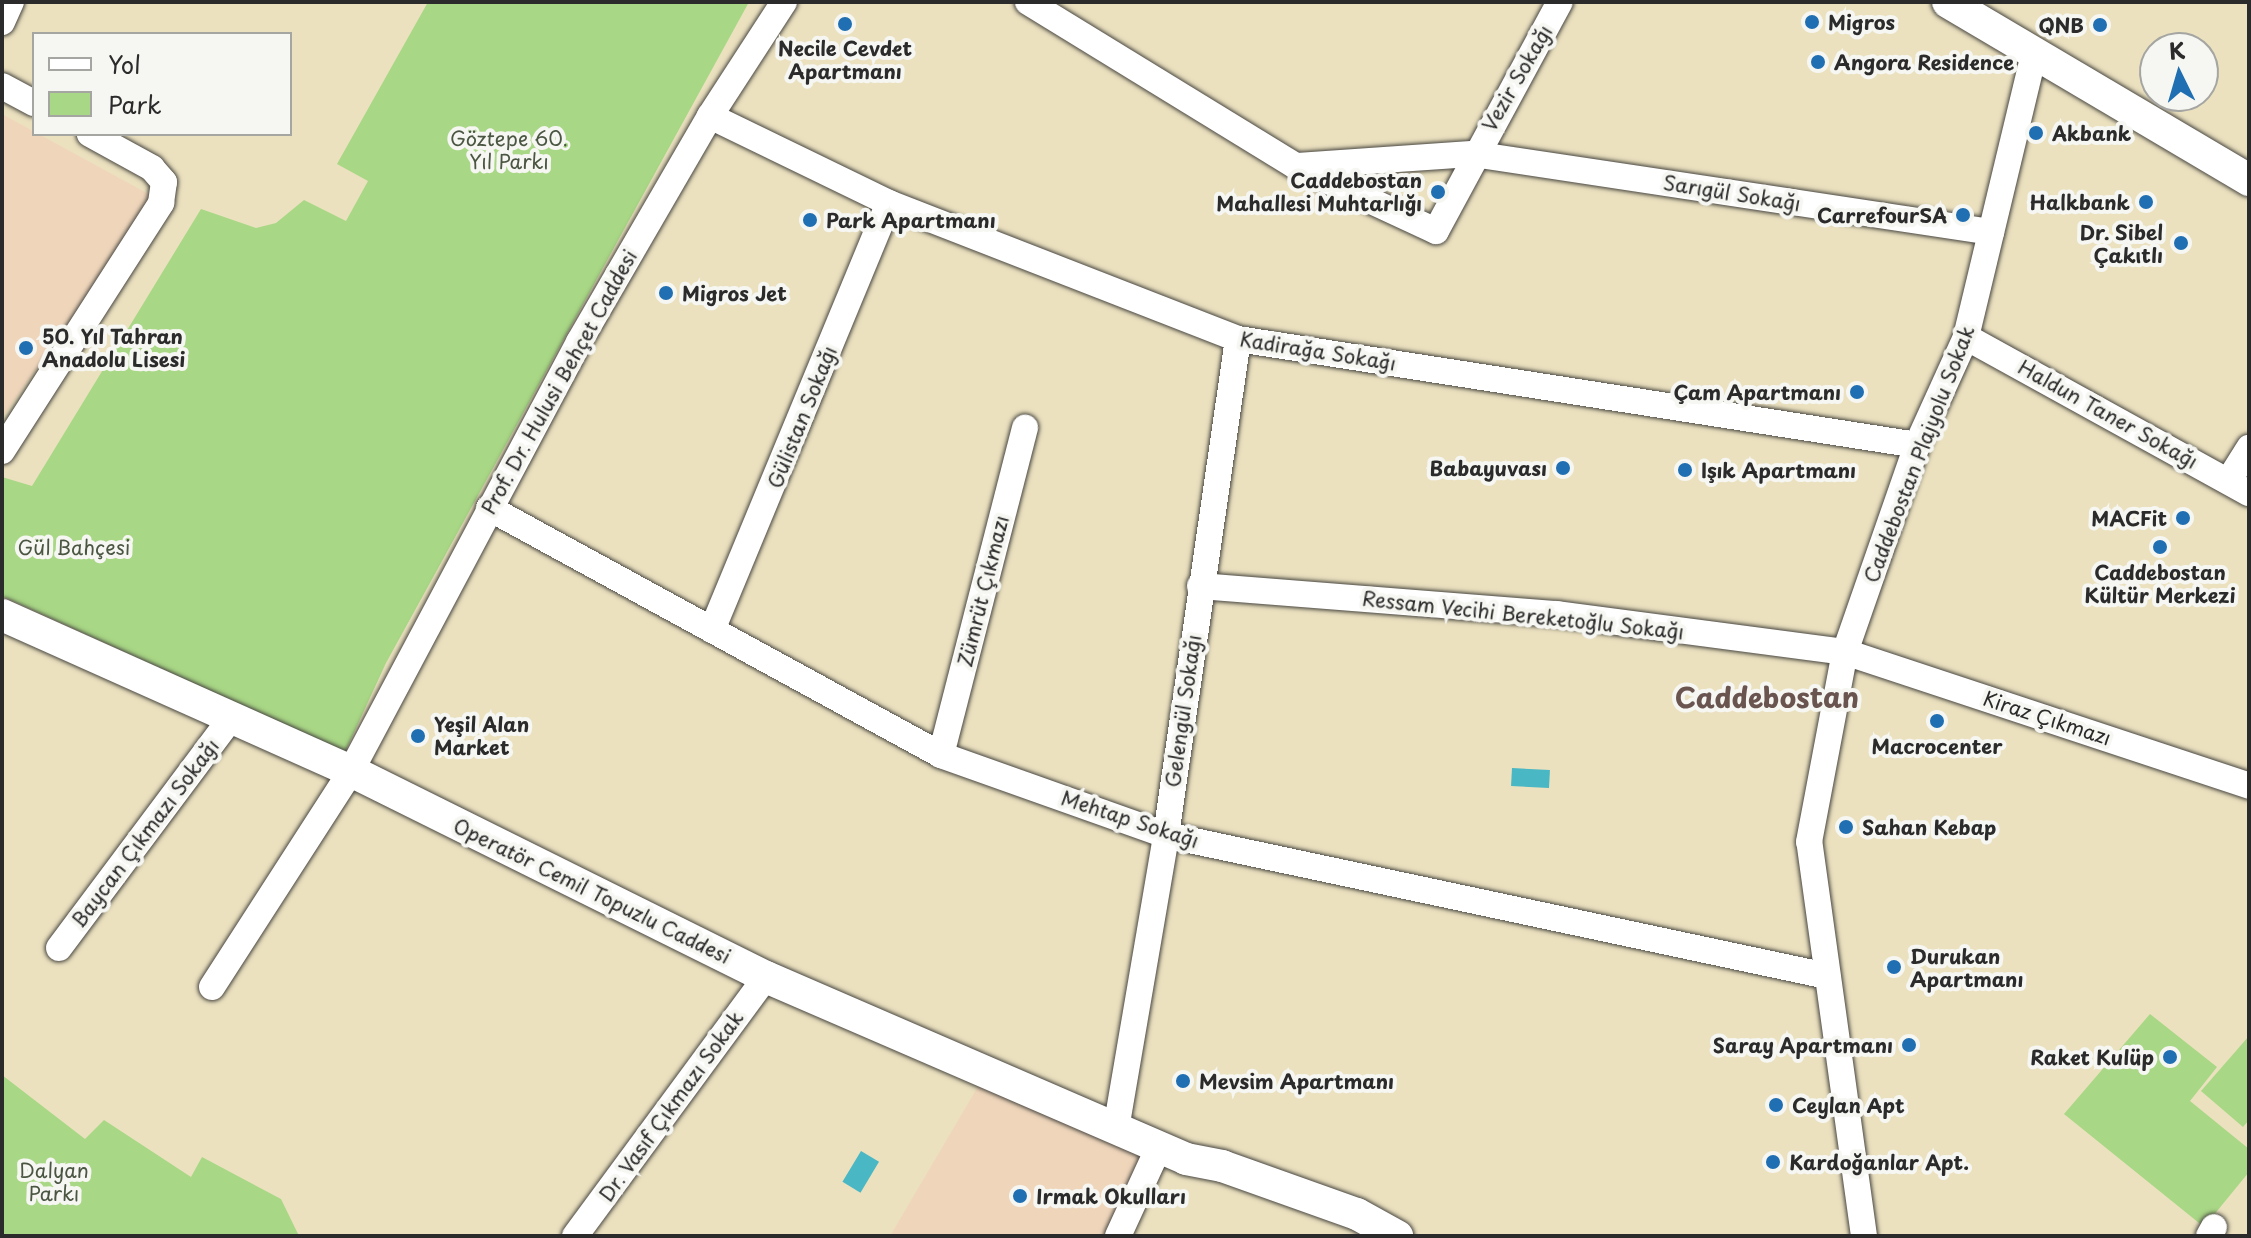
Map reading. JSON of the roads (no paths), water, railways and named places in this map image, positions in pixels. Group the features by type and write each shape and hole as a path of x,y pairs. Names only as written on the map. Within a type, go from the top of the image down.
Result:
{"main road":[{"path":"1948,2 2249,180"},
{"name":"Operatör Cemil Topuzlu Caddesi","path":"2,615 351,771 766,977 1172,1153 1222,1166 1357,1214 1387,1235"},
{"name":"Operatör Cemil Topuzlu Caddesi","path":"1172,1153 1220,1187 1357,1236"}],"street":[{"path":"2,22 11,2"},
{"name":"Prof. Dr. Hulusi Behçet Caddesi","path":"212,987 351,771 489,508 710,116 784,2"},
{"path":"1028,2 1296,166 1436,231 1473,154"},
{"name":"Vezir Sokağı","path":"1473,154 1560,2"},
{"name":"Caddebostan Plajyolu Sokak","path":"1864,1236 1809,842 1845,652 1917,445 1966,337 2034,53"},
{"path":"2,86 32,102"},
{"name":"Kadirağa Sokağı","path":"710,116 889,203 1238,339 1917,445"},
{"path":"2,451 161,203 164,182 152,168 94,136"},
{"name":"Sarıgül Sokağı","path":"1296,166 1473,154 1991,232"},
{"name":"Gülistan Sokağı","path":"712,630 889,203"},
{"name":"Haldun Taner Sokağı","path":"1966,337 2239,487"},
{"name":"Gelengül Sokağı","path":"1116,1129 1166,835 1238,339"},
{"name":"Zümrüt Çıkmazı","path":"941,755 1025,428"},
{"path":"2239,487 2249,448"},
{"name":"Mehtap Sokağı","path":"489,508 941,755 1166,835 1827,976"},
{"name":"Ressam Vecihi Bereketoğlu Sokağı","path":"1200,586 1557,614 1845,652"},
{"name":"Kiraz Çıkmazı","path":"1845,652 2245,777"},
{"name":"Baycan Çıkmazı Sokağı","path":"59,948 231,718"},
{"name":"Dr. Vasıf Çıkmazı Sokak","path":"575,1236 766,977"},
{"path":"1118,1236 1172,1153"}],"water":[{"path":"1512,768 1550,770 1549,788 1511,786"},
{"path":"861,1151 879,1162 860,1193 842,1182"}],"place":[{"name":"Migros","path":"1812,22"},
{"name":"Necile Cevdet Apartmanı","path":"845,24"},
{"name":"QNB","path":"2100,25"},
{"name":"Angora Residence","path":"1818,62"},
{"name":"Akbank","path":"2036,133"},
{"name":"Caddebostan Mahallesi Muhtarlığı","path":"1438,192"},
{"name":"Halkbank","path":"2146,202"},
{"name":"CarrefourSA","path":"1963,215"},
{"name":"Park Apartmanı","path":"810,220"},
{"name":"Dr. Sibel Çakıtlı","path":"2181,243"},
{"name":"Migros Jet","path":"666,293"},
{"name":"50. Yıl Tahran Anadolu Lisesi","path":"26,348"},
{"name":"Çam Apartmanı","path":"1857,392"},
{"name":"Babayuvası","path":"1563,468"},
{"name":"Işık Apartmanı","path":"1685,470"},
{"name":"MACFit","path":"2183,518"},
{"name":"Caddebostan Kültür Merkezi","path":"2160,547"},
{"name":"Macrocenter","path":"1937,721"},
{"name":"Yeşil Alan Market","path":"418,736"},
{"name":"Sahan Kebap","path":"1846,827"},
{"name":"Durukan Apartmanı","path":"1894,967"},
{"name":"Saray Apartmanı","path":"1909,1045"},
{"name":"Raket Kulüp","path":"2170,1057"},
{"name":"Mevsim Apartmanı","path":"1183,1081"},
{"name":"Ceylan Apt","path":"1776,1105"},
{"name":"Kardoğanlar Apt.","path":"1773,1162"},
{"name":"Irmak Okulları","path":"1020,1196"}],"district":[{"name":"Caddebostan","path":"1767,697"}],"park label":[{"name":"Göztepe 60. Yıl Parkı","path":"509,150"},
{"name":"Gül Bahçesi","path":"74,547"},
{"name":"Dalyan Parkı","path":"54,1182"}]}
